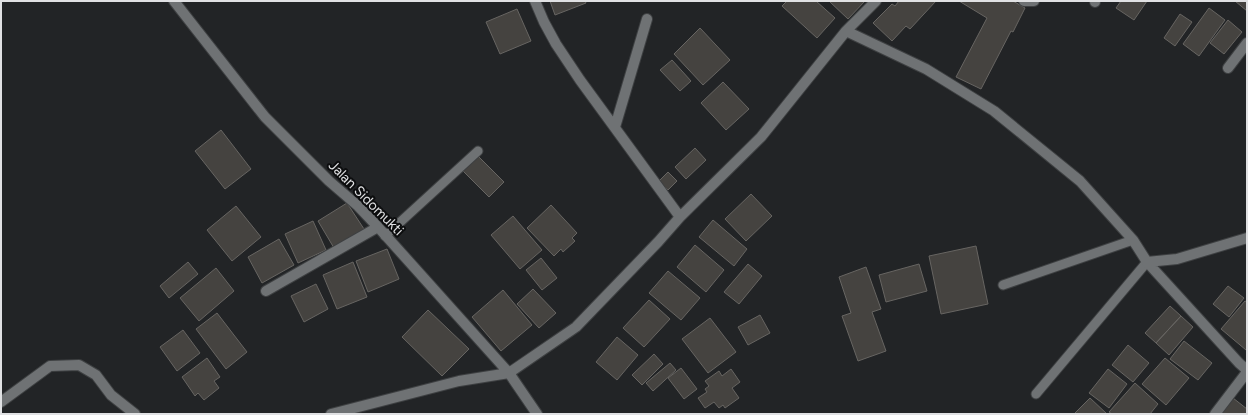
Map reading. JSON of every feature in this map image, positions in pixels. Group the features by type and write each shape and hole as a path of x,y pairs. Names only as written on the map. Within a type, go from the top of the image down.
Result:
{"street":[{"name":"Jalan Sidomukti","path":"174,1 265,117 329,181 358,206 378,227 509,373 537,414"},
{"path":"535,1 556,44 580,80 680,217"},
{"path":"331,414 459,381 509,373 576,327 680,217 761,137 846,31 876,1"},
{"path":"1024,1 1034,1"},
{"path":"615,127 648,19"},
{"path":"846,31 926,69 994,111 1080,181 1133,240 1147,262 1247,371 1215,414"},
{"path":"1228,68 1247,43"},
{"path":"266,291 378,227"},
{"path":"1147,262 1177,259 1247,238"},
{"path":"1,402 50,366 79,365 96,376 111,395 135,414"}],"lane":[{"path":"385,236 478,151"},
{"path":"1003,285 1133,240"},
{"path":"1036,394 1147,262"}],"building":[{"path":"550,1 585,1 586,3 555,15"},
{"path":"787,1 816,1 835,18 817,38 782,6"},
{"path":"829,1 865,1 848,19"},
{"path":"899,1 936,1 910,29 906,26 892,41 873,23 892,4 895,6"},
{"path":"959,1 1013,1 1025,8 1013,32 1011,31 981,89 956,77 987,18"},
{"path":"1121,1 1147,1 1134,20 1116,8"},
{"path":"1235,1 1247,1 1247,11"},
{"path":"1209,8 1225,20 1199,56 1183,44"},
{"path":"517,9 531,41 500,54 486,22"},
{"path":"1180,14 1192,22 1175,46 1164,38"},
{"path":"1228,20 1242,32 1224,54 1210,43"},
{"path":"700,28 730,60 703,85 674,54"},
{"path":"672,60 691,81 680,91 660,70"},
{"path":"723,82 749,109 726,130 701,103"},
{"path":"221,130 251,169 225,189 195,151"},
{"path":"695,148 706,160 686,179 675,167"},
{"path":"477,155 504,182 489,197 462,170"},
{"path":"668,172 677,181 668,190 659,181"},
{"path":"751,194 772,216 746,241 725,219"},
{"path":"347,203 364,229 334,248 318,221"},
{"path":"551,205 577,233 572,238 575,241 563,252 561,249 554,256 527,228"},
{"path":"236,206 261,237 232,261 207,230"},
{"path":"513,216 542,250 520,269 491,235"},
{"path":"713,220 747,249 734,266 699,237"},
{"path":"313,221 326,250 298,263 285,234"},
{"path":"279,239 294,265 262,283 248,257"},
{"path":"695,245 724,270 706,292 677,267"},
{"path":"976,246 988,304 941,314 929,256"},
{"path":"387,249 399,279 368,292 356,261"},
{"path":"541,258 557,278 542,290 526,270"},
{"path":"188,262 198,274 169,298 160,286"},
{"path":"353,262 367,297 337,309 323,275"},
{"path":"748,264 762,276 739,304 724,292"},
{"path":"919,264 927,291 886,302 879,275"},
{"path":"866,267 881,309 872,312 886,351 858,361 842,316 851,313 839,277"},
{"path":"216,268 234,291 199,321 180,298"},
{"path":"668,271 700,298 681,320 649,293"},
{"path":"316,284 328,309 304,322 291,296"},
{"path":"1228,286 1244,298 1229,317 1213,304"},
{"path":"533,289 556,313 539,328 517,304"},
{"path":"503,290 532,325 501,351 472,317"},
{"path":"649,300 670,319 644,347 623,328"},
{"path":"1245,301 1247,302 1246,350 1221,329"},
{"path":"1170,306 1181,316 1156,343 1145,333"},
{"path":"428,310 469,349 442,376 402,337"},
{"path":"217,313 247,352 226,369 196,329"},
{"path":"760,315 770,333 748,345 738,327"},
{"path":"1181,316 1193,327 1169,355 1156,343"},
{"path":"710,318 736,352 708,373 682,339"},
{"path":"183,330 200,353 177,371 160,347"},
{"path":"617,337 638,355 617,380 596,362"},
{"path":"1184,341 1212,363 1198,380 1170,359"},
{"path":"1128,345 1149,363 1133,382 1112,365"},
{"path":"654,354 663,364 642,385 632,375"},
{"path":"207,358 220,377 214,381 219,388 204,400 198,393 195,396 182,377"},
{"path":"1165,358 1189,378 1166,405 1142,384"},
{"path":"670,363 676,370 653,391 646,383"},
{"path":"681,368 697,389 684,399 668,378"},
{"path":"731,369 740,382 732,388 739,398 725,408 723,405 719,408 714,402 705,408 698,398 707,392 705,389 709,386 705,381 719,371 722,376"},
{"path":"1108,369 1127,384 1109,408 1089,393"},
{"path":"1135,383 1158,404 1150,414 1112,414 1109,412"},
{"path":"1090,398 1107,414 1074,414"},
{"path":"1233,398 1247,409 1247,414 1221,414"}]}
